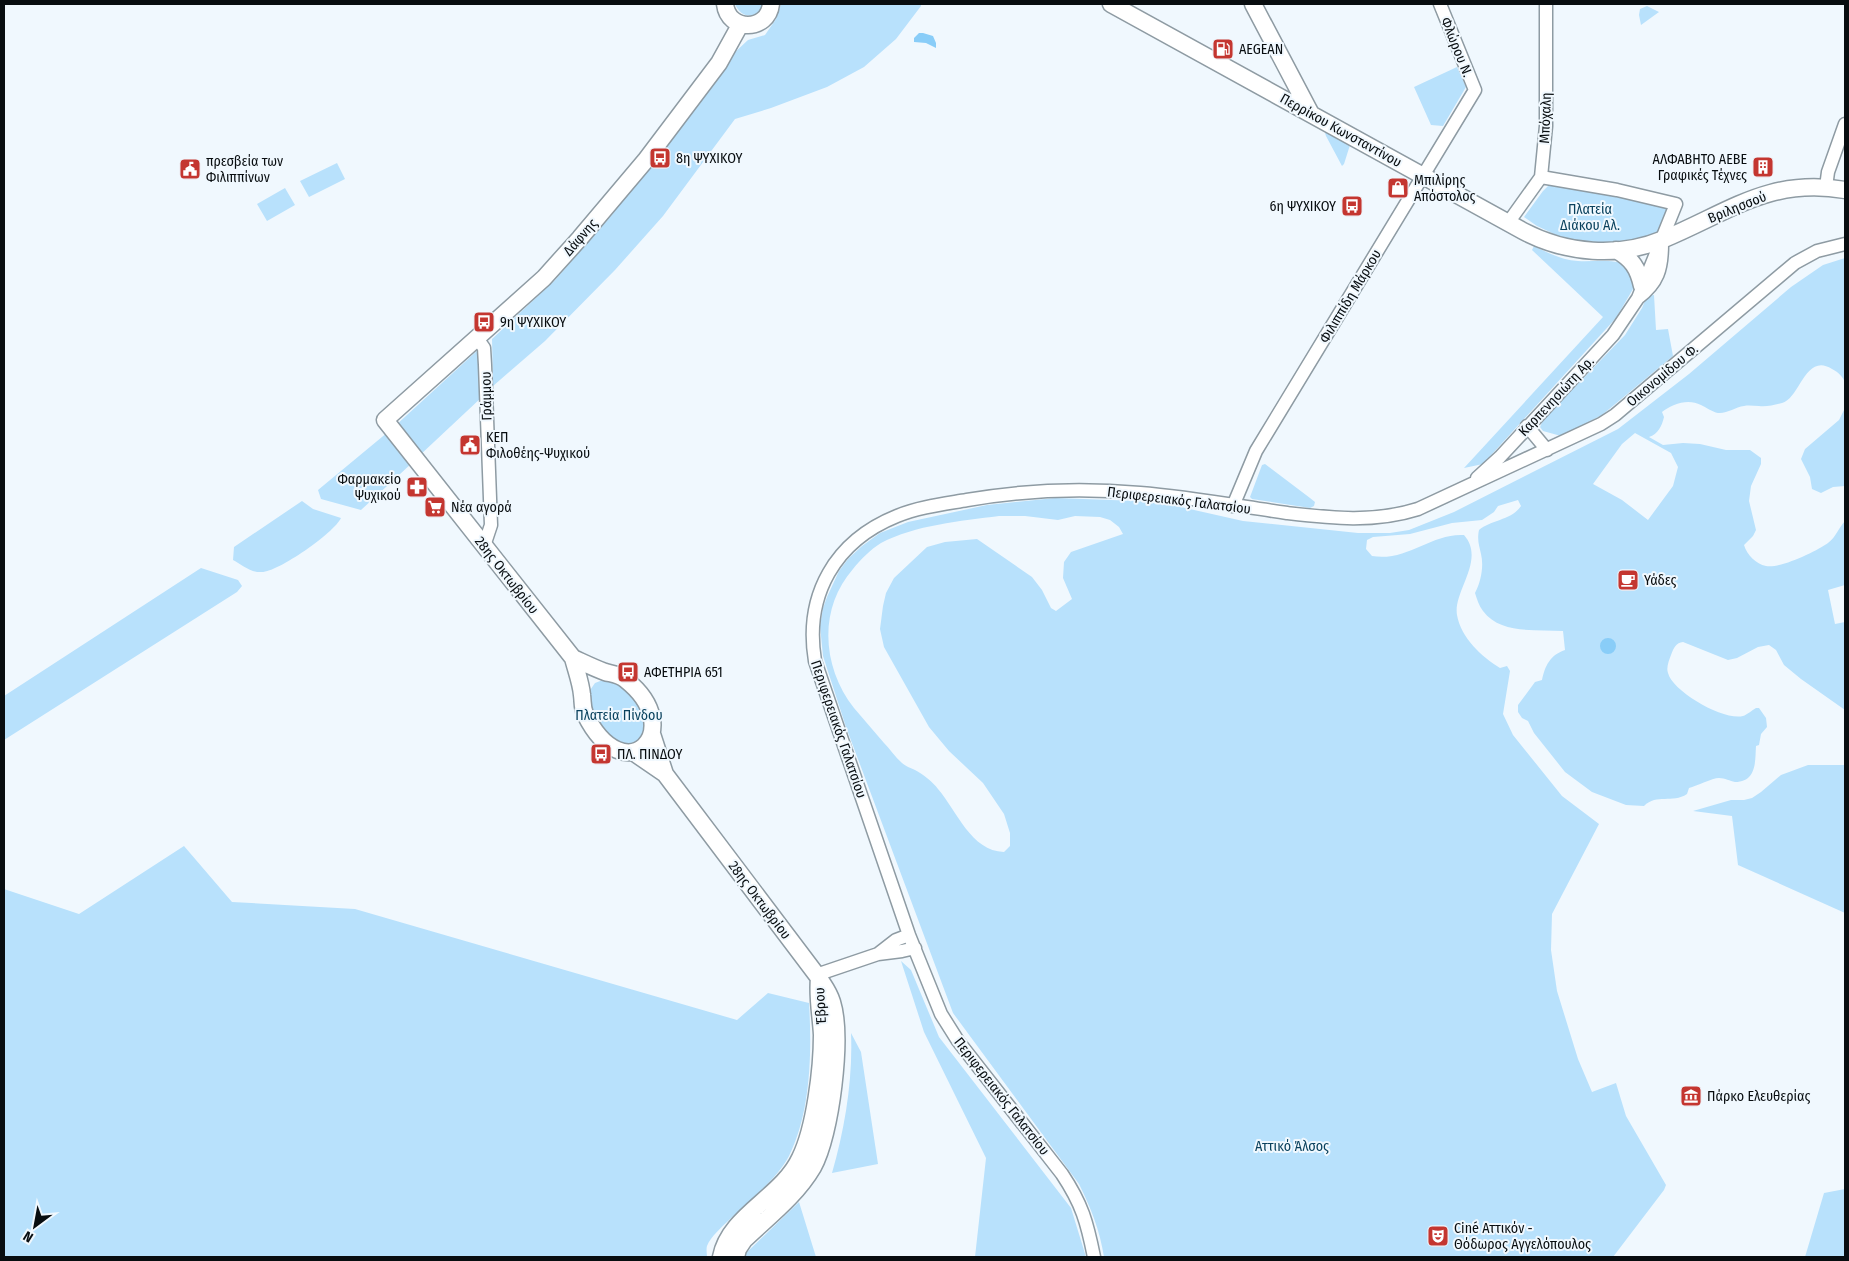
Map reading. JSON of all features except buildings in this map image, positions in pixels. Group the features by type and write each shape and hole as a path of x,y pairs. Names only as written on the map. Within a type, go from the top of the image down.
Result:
{"main road":[{"path":"725,4 728,15 740,24 755,25 762,22 767,16 771,4"},
{"name":"Περρίκου Κωνσταντίνου","path":"1111,4 1535,237 1559,246 1590,251 1616,250 1662,240"},
{"path":"1253,4 1310,114"},
{"name":"Δάφνης","path":"385,420 544,278 639,168 719,64 740,24"},
{"name":"Βριλησσού","path":"1662,240 1757,196 1803,187 1826,187 1845,190"},
{"path":"1616,250 1633,262 1638,272 1640,292"},
{"name":"28ης Οκτωβρίου","path":"385,420 573,658 582,695 582,704 595,731 607,745 615,750 633,752 665,774 821,975"},
{"name":"28ης Οκτωβρίου","path":"573,658 625,678 642,697 652,717 654,725 652,734 665,774"},
{"path":"582,695 592,679 606,672"},
{"path":"633,752 643,746 652,734"},
{"name":"Έβρου","path":"721,1257 725,1242 732,1232 783,1184 794,1170 806,1145 810,1133 821,1056 821,1022 817,995 821,975"},
{"name":"Έβρου","path":"736,1257 738,1249 744,1240 796,1191 813,1166 820,1150 833,1080 836,1048 832,1003 821,975"}],"street":[{"name":"Φλώρου Ν.","path":"1440,4 1475,90"},
{"name":"Μπόχαλη","path":"1541,177 1546,126 1546,4"},
{"name":"Φιλιππίδη Μάρκου","path":"1233,506 1256,451 1475,90"},
{"path":"1826,187 1828,172 1845,124"},
{"name":"Καρπενησιώτη Αρ.","path":"1466,488 1491,466 1613,335 1640,292 1676,204 1617,190 1541,177"},
{"path":"1508,223 1541,177"},
{"name":"Οικονομίδου Φ.","path":"1466,488 1601,424 1615,415 1795,263 1816,251 1845,244"},
{"name":"Γράμμου","path":"477,338 484,348 491,525 484,546"},
{"path":"1528,426 1547,450"},
{"name":"Περιφερειακός Γαλατσίου","path":"1094,1257 1085,1216 1075,1193 964,1049 940,1014 909,935 814,661 812,632 817,598 825,577 839,557 863,534 899,515 984,497 1032,491 1086,490 1142,493 1334,518 1398,515 1418,509 1466,488"},
{"path":"878,954 896,940 909,935"},
{"path":"821,975 878,954 915,948"}],"green space":[{"path":"735,4 764,4 758,13 749,16 741,13"},
{"path":"781,4 921,4 921,6 896,39 864,67 827,87 735,119 663,216 615,270 545,341 493,386 492,339 555,280 611,216 732,55 748,40 765,35 776,19"},
{"path":"1647,6 1659,12 1641,25 1640,9"},
{"path":"1457,67 1466,87 1443,126 1431,125 1414,87"},
{"path":"1327,131 1350,145 1342,166 1326,136 1325,133"},
{"path":"337,163 345,179 309,197 300,181"},
{"name":"Πλατεία Διάκου Αλ.","path":"1550,184 1670,204 1658,235 1651,238 1600,245 1565,239 1537,226 1524,217"},
{"path":"285,188 295,205 267,221 257,204"},
{"path":"1534,246 1566,259 1610,261 1628,266 1634,285 1633,289 1616,318 1483,464 1464,468 1603,317 1532,250"},
{"name":"Αττικό Άλσος","path":"1845,258 1845,382 1842,376 1823,365 1809,371 1794,394 1782,403 1767,406 1744,406 1718,413 1696,403 1680,403 1662,412 1664,417 1661,426 1655,434 1649,437 1663,445 1683,443 1700,444 1726,450 1750,450 1761,458 1761,464 1751,486 1749,501 1756,530 1744,545 1752,558 1762,565 1780,565 1816,550 1831,541 1845,521 1845,585 1828,590 1835,624 1845,622 1845,710 1784,665 1776,650 1769,645 1758,647 1737,658 1728,660 1683,642 1675,646 1670,657 1667,671 1672,681 1700,704 1712,710 1735,716 1746,715 1759,708 1766,718 1767,727 1761,734 1759,745 1756,746 1753,770 1747,778 1735,782 1721,778 1712,779 1689,788 1687,794 1681,797 1654,800 1644,806 1626,805 1592,792 1565,772 1534,733 1528,721 1522,718 1518,712 1518,705 1535,682 1542,680 1552,658 1565,650 1563,631 1520,629 1499,624 1483,611 1475,593 1482,569 1478,540 1479,530 1517,511 1521,506 1518,500 1498,506 1494,512 1482,520 1452,523 1410,534 1373,537 1367,540 1366,549 1372,556 1385,557 1408,551 1441,538 1464,535 1470,545 1472,555 1457,606 1459,623 1473,646 1500,668 1507,666 1510,671 1503,714 1513,735 1562,796 1599,824 1552,914 1551,950 1557,991 1578,1059 1592,1092 1616,1083 1626,1116 1666,1185 1664,1190 1613,1257 1104,1257 1094,1220 1079,1184 953,1013 846,727 823,656 820,626 823,608 839,571 848,559 862,546 880,533 908,522 987,505 1055,498 1139,501 1172,505 1243,521 1358,533 1390,533 1409,530 1454,512 1618,429 1689,374 1791,287 1823,265","holes":["1635,433 1671,453 1678,467 1673,486 1648,520 1622,500 1593,484 1622,444","999,516 1025,516 1058,520 1075,516 1100,517 1110,520 1119,527 1123,534 1071,552 1064,562 1063,578 1072,599 1056,611 1051,608 1042,590 1032,577 977,539 945,542 927,547 894,578 886,593 880,629 884,647 929,727 949,751 983,783 1004,814 1010,833 1010,846 1004,852 992,850 982,845 966,828 928,778 899,761 854,708 843,692 835,675 830,657 828,638 829,620 834,602 842,585 859,562 881,543 923,528"]},
{"path":"1654,295 1656,330 1668,329 1673,356 1602,415 1561,436 1543,431 1540,427 1543,420 1625,335 1642,308 1647,296"},
{"path":"479,349 482,397 419,456 395,426"},
{"path":"1845,408 1845,486 1833,487 1821,493 1812,489 1810,477 1801,459 1805,449 1839,420"},
{"path":"388,432 412,463 361,510 321,499 318,490"},
{"path":"1265,464 1315,502 1314,506 1310,508 1252,499 1250,497 1262,465"},
{"path":"302,501 313,509 341,518 328,533 305,551 270,570 254,571 233,560 234,547"},
{"path":"201,568 238,580 242,586 237,592 4,740 4,696"},
{"name":"Πλατεία Πίνδου","path":"608,678 622,683 648,719 644,740 624,749 599,729 586,696 595,683"},
{"path":"1808,765 1845,765 1845,913 1738,865 1732,816 1693,811 1731,800 1752,798 1781,775"},
{"path":"184,846 232,902 355,909 737,1020 768,993 809,1003 810,1061 806,1101 802,1120 789,1156 770,1182 714,1235 707,1246 707,1257 4,1257 4,889 79,914"},
{"path":"901,961 911,970 939,1037 1071,1208 1086,1257 975,1257 986,1158 924,1032"},
{"path":"851,1033 861,1052 878,1164 832,1173 841,1139 847,1103 851,1068"},
{"path":"1845,1189 1845,1257 1805,1257 1824,1193"},
{"path":"799,1202 816,1257 744,1257 745,1254"}],"shaded area":[{"path":"919,33 933,36 936,48 926,43 914,42 914,38"},
{"path":"1605,638 1611,638 1616,643 1614,652 1605,654 1600,649 1600,643"}],"place":[{"name":"AEGEAN","path":"1223,49"},
{"name":"8η ΨΥΧΙΚΟΥ","path":"660,158"},
{"name":"ΑΛΦΑΒΗΤΟ ΑΕΒΕ Γραφικές Τέχνες","path":"1763,167"},
{"name":"πρεσβεία των Φιλιππίνων","path":"190,169"},
{"name":"Μπιλίρης Απόστολος","path":"1398,188"},
{"name":"6η ΨΥΧΙΚΟΥ","path":"1352,206"},
{"name":"9η ΨΥΧΙΚΟΥ","path":"484,322"},
{"name":"ΚΕΠ Φιλοθέης-Ψυχικού","path":"470,445"},
{"name":"Φαρμακείο Ψυχικού","path":"417,487"},
{"name":"Νέα αγορά","path":"435,507"},
{"name":"Υάδες","path":"1628,580"},
{"name":"ΑΦΕΤΗΡΙΑ 651","path":"628,672"},
{"name":"ΠΛ. ΠΙΝΔΟΥ","path":"601,754"},
{"name":"Πάρκο Ελευθερίας","path":"1691,1096"},
{"name":"Ciné Αττικόν - Θόδωρος Αγγελόπουλος","path":"1438,1236"}]}
